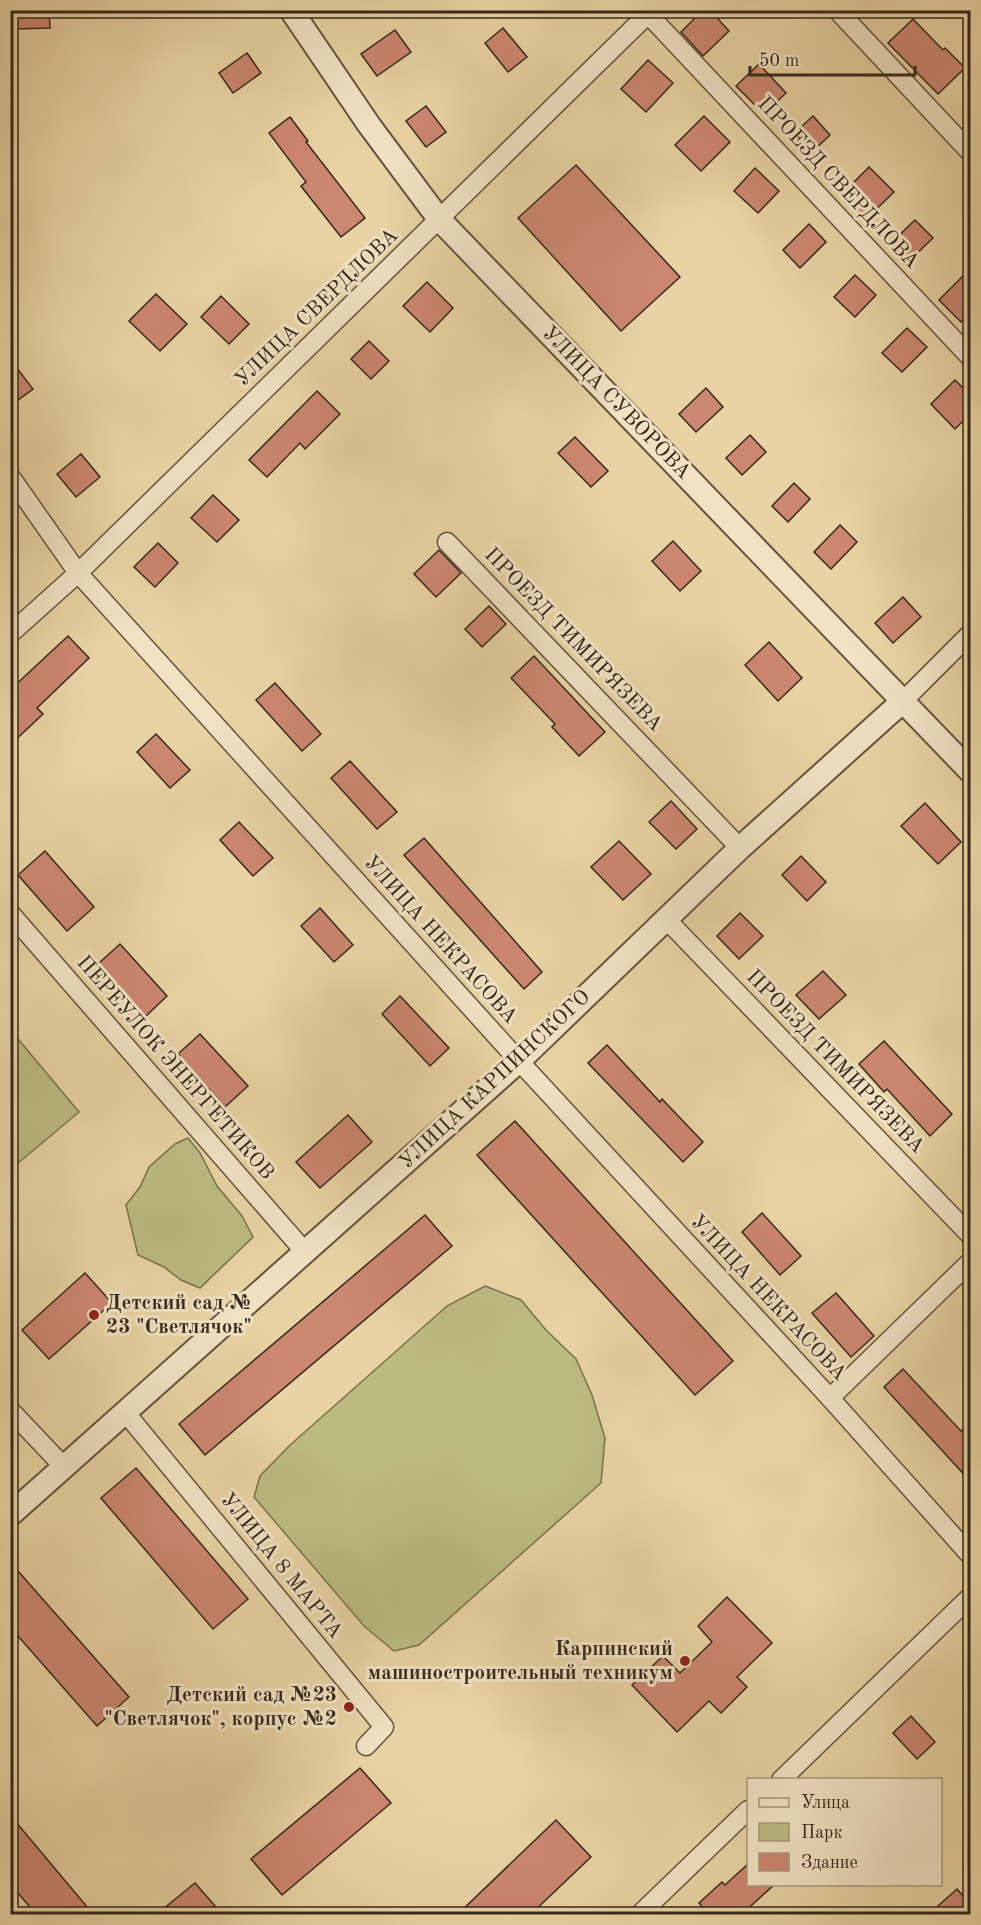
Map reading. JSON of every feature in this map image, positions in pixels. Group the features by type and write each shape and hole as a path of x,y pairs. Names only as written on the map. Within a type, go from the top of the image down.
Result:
{"street":[{"name":"УЛИЦА СУВОРОВА","path":"291,10 369,125 439,219 970,771"},
{"path":"837,10 970,152"},
{"name":"УЛИЦА СВЕРДЛОВА","path":"10,634 78,573 650,13"},
{"name":"ПРОЕЗД СВЕРДЛОВА","path":"650,13 970,357"},
{"name":"УЛИЦА НЕКРАСОВА","path":"10,476 78,573 519,1061 830,1398 970,1555"},
{"name":"ПРОЕЗД ТИМИРЯЗЕВА","path":"447,542 740,848"},
{"name":"УЛИЦА КАРПИНСКОГО","path":"10,1515 519,1061 740,848 903,701 970,634"},
{"name":"ПЕРЕУЛОК ЭНЕРГЕТИКОВ","path":"10,913 305,1252"},
{"name":"ПРОЕЗД ТИМИРЯЗЕВА","path":"667,920 970,1235"},
{"path":"830,1398 970,1262"},
{"path":"10,1410 64,1467"},
{"name":"УЛИЦА 8 МАРТА","path":"126,1412 384,1727 366,1746"},
{"path":"782,1778 970,1597"},
{"path":"640,1914 747,1811"}],"green space":[{"path":"13,1033 79,1112 11,1169 10,1034"},
{"path":"188,1138 200,1153 217,1186 242,1216 253,1237 200,1288 181,1280 164,1267 138,1255 126,1205 140,1187 149,1167 175,1144"},
{"path":"485,1286 521,1300 546,1330 576,1359 592,1395 605,1438 601,1483 419,1645 394,1651 364,1626 254,1497 260,1476 289,1446 447,1306"}],"building":[{"path":"13,10 49,10 50,28 13,29"},
{"path":"703,10 710,10 729,31 703,56 681,32"},
{"path":"913,19 943,50 945,48 965,68 938,94 888,43"},
{"path":"503,28 527,57 508,72 485,43"},
{"path":"395,30 411,52 377,76 361,54"},
{"path":"247,53 261,73 233,93 219,73"},
{"path":"648,60 673,83 646,112 621,89"},
{"path":"759,64 786,93 764,114 736,86"},
{"path":"426,106 446,132 426,147 406,121"},
{"path":"704,116 730,142 701,171 675,145"},
{"path":"813,116 830,135 806,158 788,139"},
{"path":"290,117 308,141 306,142 365,218 341,237 301,186 306,182 269,133"},
{"path":"576,165 680,277 621,331 518,218"},
{"path":"869,167 894,192 866,219 841,195"},
{"path":"755,168 779,191 758,213 734,191"},
{"path":"915,220 933,238 908,262 890,244"},
{"path":"809,224 826,242 800,268 783,250"},
{"path":"970,269 970,313 961,322 939,300"},
{"path":"855,275 876,295 855,317 834,297"},
{"path":"427,282 453,308 430,332 403,306"},
{"path":"156,294 187,324 160,351 129,321"},
{"path":"221,296 249,324 229,344 201,317"},
{"path":"907,328 927,347 902,372 882,353"},
{"path":"369,341 389,361 371,379 351,359"},
{"path":"10,359 33,389 10,406"},
{"path":"955,380 970,395 970,414 955,429 931,404"},
{"path":"706,388 723,407 696,432 679,414"},
{"path":"317,391 340,414 305,449 300,443 267,477 249,460"},
{"path":"750,435 766,452 742,475 726,458"},
{"path":"575,437 608,471 591,487 558,453"},
{"path":"81,454 100,477 76,497 57,474"},
{"path":"794,483 810,499 788,522 772,506"},
{"path":"213,495 239,520 217,542 191,518"},
{"path":"840,525 857,542 831,569 814,552"},
{"path":"673,541 701,571 680,591 652,561"},
{"path":"158,543 178,563 155,587 134,567"},
{"path":"439,550 461,573 436,597 414,574"},
{"path":"903,597 921,617 893,643 875,623"},
{"path":"489,606 506,624 482,647 465,629"},
{"path":"68,636 89,658 37,708 43,714 10,745 10,690"},
{"path":"769,642 802,678 778,701 745,665"},
{"path":"534,656 605,732 579,756 552,727 555,724 511,678"},
{"path":"275,683 321,734 302,751 256,700"},
{"path":"156,734 190,770 170,788 137,752"},
{"path":"350,761 397,812 377,829 331,778"},
{"path":"671,801 697,829 676,849 649,822"},
{"path":"925,803 961,842 938,864 901,826"},
{"path":"239,822 273,858 253,876 220,840"},
{"path":"424,838 542,972 524,989 404,855"},
{"path":"619,841 651,874 623,900 591,867"},
{"path":"45,851 94,907 67,931 18,875"},
{"path":"801,856 826,882 807,901 782,875"},
{"path":"320,908 353,945 334,962 301,926"},
{"path":"740,913 763,936 739,959 717,936"},
{"path":"120,944 167,996 145,1017 98,964"},
{"path":"823,971 846,995 819,1019 796,995"},
{"path":"400,996 449,1048 430,1066 382,1014"},
{"path":"200,1034 248,1086 225,1107 178,1054"},
{"path":"884,1041 952,1114 930,1136 887,1089 884,1092 859,1064"},
{"path":"607,1045 660,1102 662,1099 703,1142 683,1162 588,1063"},
{"path":"348,1115 372,1142 320,1188 296,1162"},
{"path":"515,1121 733,1361 695,1395 477,1155"},
{"path":"762,1213 801,1256 780,1275 742,1232"},
{"path":"425,1215 452,1246 205,1455 179,1424"},
{"path":"85,1273 112,1303 49,1359 22,1330"},
{"path":"836,1293 874,1336 851,1357 812,1313"},
{"path":"903,1369 961,1431 970,1422 970,1481 884,1387"},
{"path":"136,1468 248,1599 213,1629 101,1498"},
{"path":"10,1562 129,1697 97,1726 10,1627"},
{"path":"727,1597 772,1643 737,1677 747,1687 721,1713 709,1701 677,1732 632,1685 663,1656 680,1673 712,1642 698,1626"},
{"path":"911,1716 935,1742 917,1759 893,1733"},
{"path":"360,1768 391,1803 282,1895 251,1859"},
{"path":"10,1815 93,1914 36,1914 10,1884"},
{"path":"556,1820 591,1857 531,1914 458,1914"},
{"path":"747,1865 747,1886 773,1886 742,1914 709,1914 699,1903 722,1882 725,1885"},
{"path":"195,1883 222,1914 157,1914"},
{"path":"957,1889 970,1904 970,1914 929,1914"}],"place":[{"name":"Детский сад № 23 \"Светлячок\"","path":"94,1315"},
{"name":"Карпинский машиностроительный техникум","path":"685,1661"},
{"name":"Детский сад №23 \"Светлячок\", корпус №2","path":"349,1707"}]}
